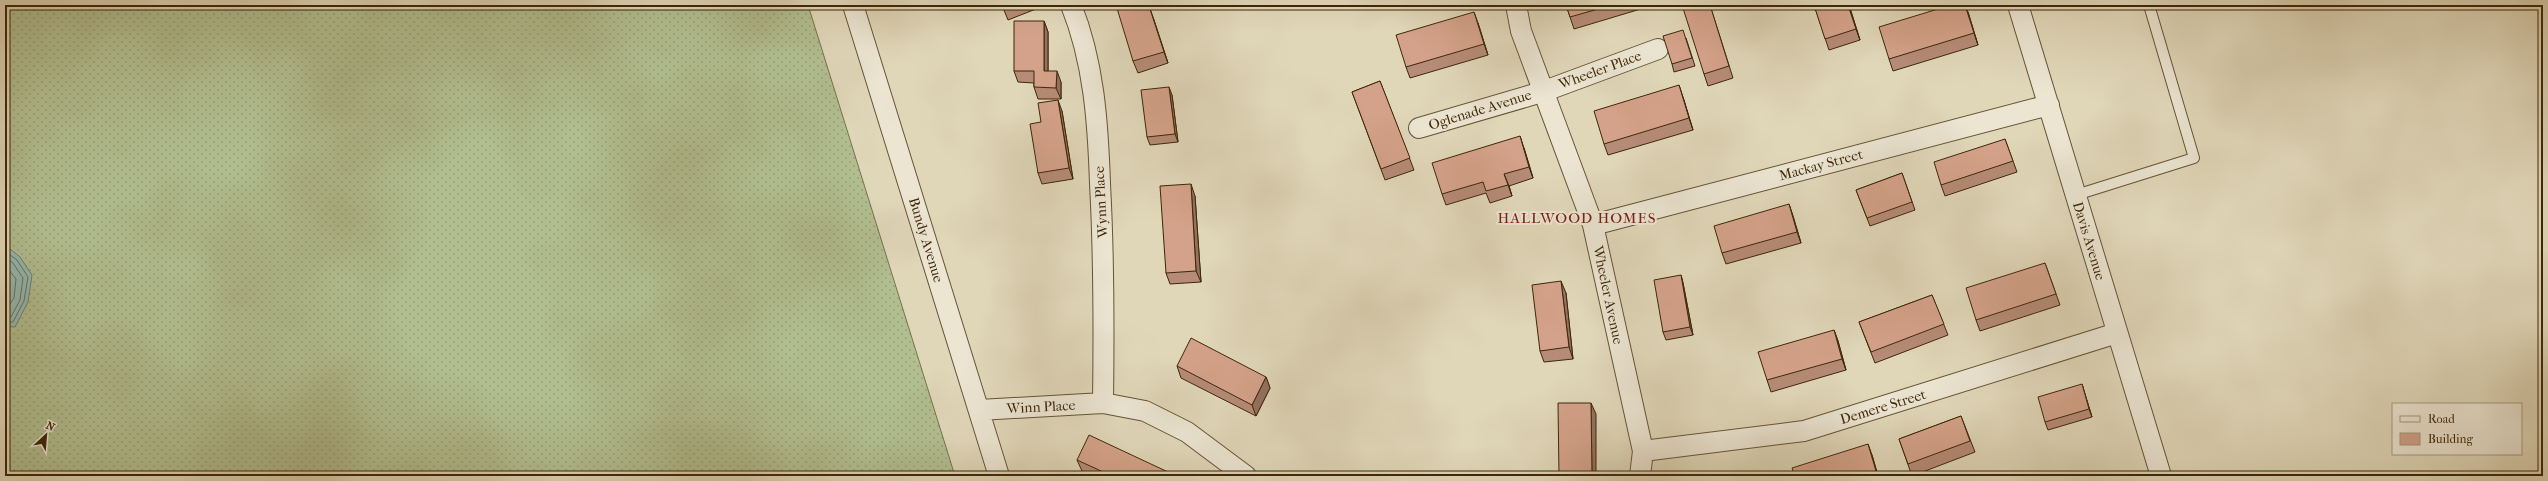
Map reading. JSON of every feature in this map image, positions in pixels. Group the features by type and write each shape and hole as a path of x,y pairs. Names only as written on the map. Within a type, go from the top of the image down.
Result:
{"street":[{"name":"Bundy Avenue","path":"853,5 999,476"},
{"name":"Wynn Place","path":"1072,5 1082,32 1097,109 1104,266 1103,403"},
{"name":"Wheeler Avenue","path":"1516,5 1520,31 1593,225 1643,451 1640,476"},
{"name":"Davis Avenue","path":"2018,5 2161,476"},
{"name":"Wheeler Place","path":"1542,92 1658,49"},
{"name":"Oglenade Avenue","path":"1419,128 1542,92"},
{"name":"Mackay Street","path":"1593,225 2049,105"},
{"name":"Demere Street","path":"1643,451 1804,431 2117,333"},
{"name":"Winn Place","path":"979,410 1103,403 1145,411 1187,432 1246,476"}],"lane":[{"path":"2076,195 2194,158 2149,5"}],"green space":[{"path":"5,5 808,5 955,476 5,476"}],"water":[{"path":"5,245 20,257 32,275 28,302 15,327 5,326"}],"building":[{"path":"1002,5 1012,5 1004,8"},
{"path":"1116,5 1135,5 1137,9 1149,6 1164,52 1133,61"},
{"path":"1566,5 1612,5 1570,17"},
{"path":"1682,5 1710,5 1729,66 1704,74"},
{"path":"1814,5 1848,5 1856,29 1825,39"},
{"path":"1951,5 1965,5 1974,33 1889,59 1879,27"},
{"path":"1474,12 1484,44 1406,67 1396,35"},
{"path":"1014,21 1044,21 1044,71 1057,71 1056,88 1034,87 1034,71 1014,71"},
{"path":"1683,30 1692,58 1672,64 1663,36"},
{"path":"1380,81 1410,158 1381,169 1352,92"},
{"path":"1679,85 1689,118 1604,144 1594,111"},
{"path":"1169,87 1175,134 1147,137 1141,90"},
{"path":"1058,100 1069,168 1038,173 1030,124 1041,122 1038,103"},
{"path":"1520,136 1529,167 1504,174 1508,185 1486,191 1483,182 1442,194 1432,163"},
{"path":"2005,139 2013,161 1941,185 1934,162"},
{"path":"1902,173 1912,202 1867,218 1856,190"},
{"path":"1191,184 1196,271 1166,273 1160,186"},
{"path":"1789,204 1797,232 1722,253 1714,226"},
{"path":"2045,263 2056,294 1976,320 1966,288"},
{"path":"1681,275 1690,327 1663,332 1654,280"},
{"path":"1561,281 1569,347 1540,351 1532,285"},
{"path":"1932,295 1944,324 1871,352 1859,322"},
{"path":"1834,330 1842,359 1767,380 1758,352"},
{"path":"1191,338 1266,377 1252,405 1177,366"},
{"path":"2082,384 2089,409 2045,422 2038,397"},
{"path":"1558,403 1591,403 1592,476 1559,476"},
{"path":"1961,416 1970,441 1908,464 1899,439"},
{"path":"1089,435 1168,472 1167,476 1112,476 1077,460"},
{"path":"1868,444 1876,471 1859,476 1795,476 1792,468"},
{"path":"1756,473 1756,476 1715,476"}],"district":[{"name":"HALLWOOD HOMES","path":"1577,218"}]}
